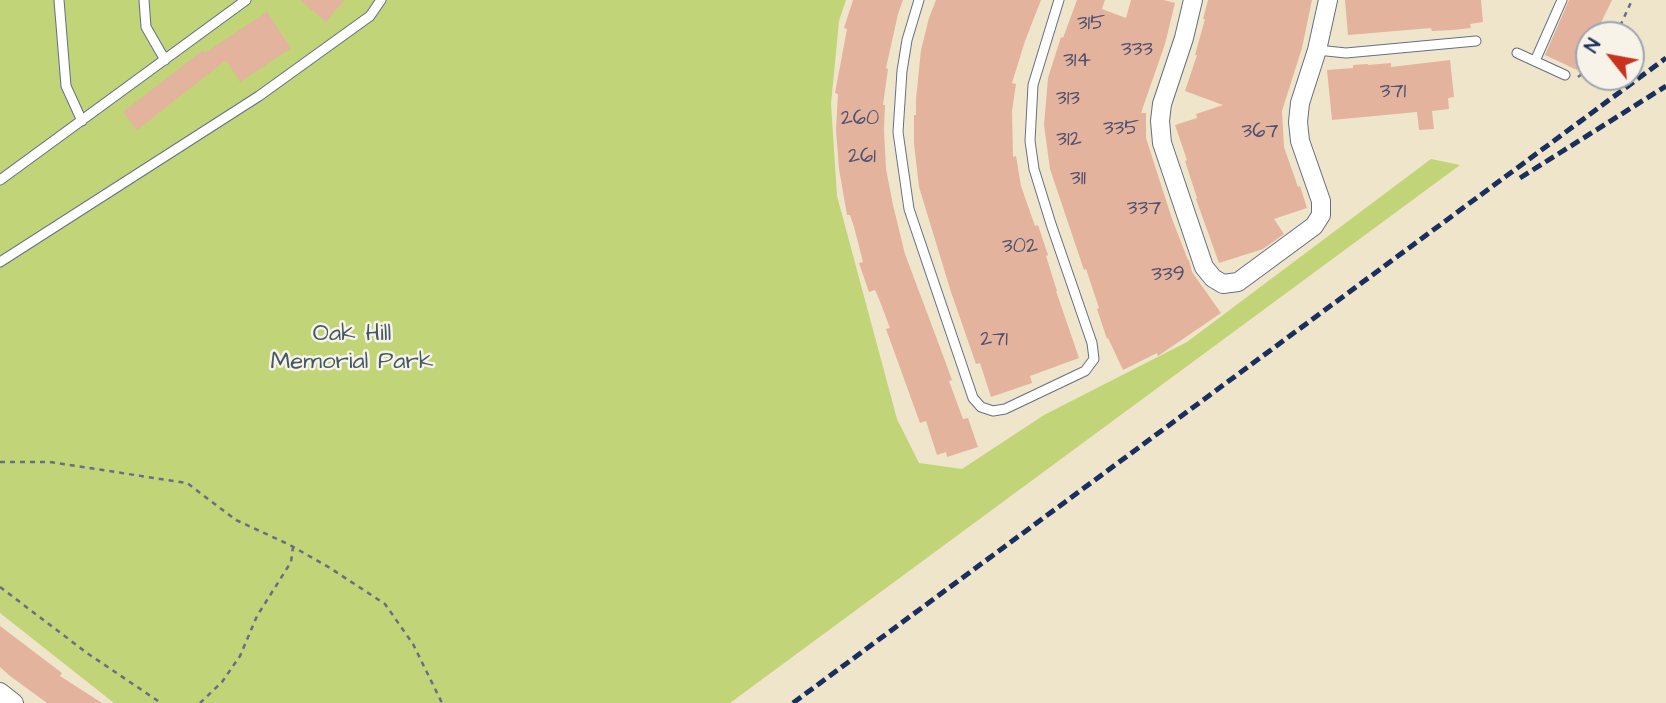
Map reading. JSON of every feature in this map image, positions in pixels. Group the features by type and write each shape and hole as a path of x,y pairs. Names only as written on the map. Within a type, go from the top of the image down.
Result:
{"street":[{"path":"1193,0 1184,38 1162,104 1160,121 1163,143 1204,267 1213,278 1223,284 1238,282 1314,226 1321,215 1321,201 1300,141 1298,122 1300,103 1317,50 1328,0"},
{"path":"0,692 14,703"}],"lane":[{"path":"59,0 66,86 82,121"},
{"path":"144,0 146,27 164,61"},
{"path":"0,262 259,96 370,16 380,0"},
{"path":"919,0 905,50 898,132 909,209 973,398 981,407 993,411 1005,410 1085,371 1094,359 1092,343 1034,169 1030,141 1033,85 1059,0"},
{"path":"1535,61 1562,0"},
{"path":"0,180 164,61 241,1"},
{"path":"1317,50 1346,53 1476,41"},
{"path":"1517,53 1565,75"}],"path":[{"path":"1622,21 1632,0"},
{"path":"0,462 51,463 187,483 236,520 293,547 385,604 413,644 442,703"},
{"path":"200,703 222,682 240,656 257,616 291,562 293,547"},
{"path":"0,587 87,653 161,703"}],"green space":[{"name":"Oak Hill Memorial Park","path":"0,0 846,0 839,21 831,104 837,196 897,419 919,463 962,469 1044,415 1187,342 1431,159 1460,165 730,703 114,703 0,613"}],"building":[{"path":"300,0 344,0 326,22"},
{"path":"853,0 903,0 886,68 883,105 886,169 905,254 952,380 949,381 963,419 968,418 978,447 947,457 946,452 937,455 926,421 920,423 886,329 890,328 879,299 875,290 869,292 859,263 863,262 854,227 850,215 847,215 839,169 836,130 838,94 835,93 847,29 844,28"},
{"path":"936,0 1041,0 1012,83 1016,84 1012,111 1013,157 1016,156 1021,186 1035,226 1038,225 1056,291 1079,358 1030,376 1032,383 991,397 980,363 976,364 951,292 919,187 914,115 921,50"},
{"path":"1077,0 1105,0 1102,9 1126,18 1131,0 1164,0 1175,3 1165,44 1141,113 1146,113 1146,138 1192,272 1221,313 1158,356 1157,353 1123,370 1107,339 1086,269 1084,270 1050,169 1044,125 1048,78 1061,37 1063,38"},
{"path":"1208,0 1312,0 1302,48 1282,111 1284,147 1307,208 1274,219 1284,234 1263,249 1219,263 1196,199 1175,125 1223,105 1185,91 1197,55"},
{"path":"1345,0 1481,0 1483,22 1470,24 1471,28 1453,30 1432,31 1431,28 1348,35"},
{"path":"1569,0 1612,0 1602,21 1575,21 1575,69 1545,55"},
{"path":"267,12 291,48 240,82 226,60 137,130 123,112 203,50 205,53"},
{"path":"1450,60 1454,97 1448,98 1449,109 1432,111 1434,129 1419,130 1417,112 1332,120 1327,70 1353,68 1353,65 1391,63 1391,67"},
{"path":"0,626 62,673 60,676 102,703 47,703 10,676 0,667"}],"railway":[{"path":"793,703 1666,58"},
{"path":"1520,178 1666,86"}]}
